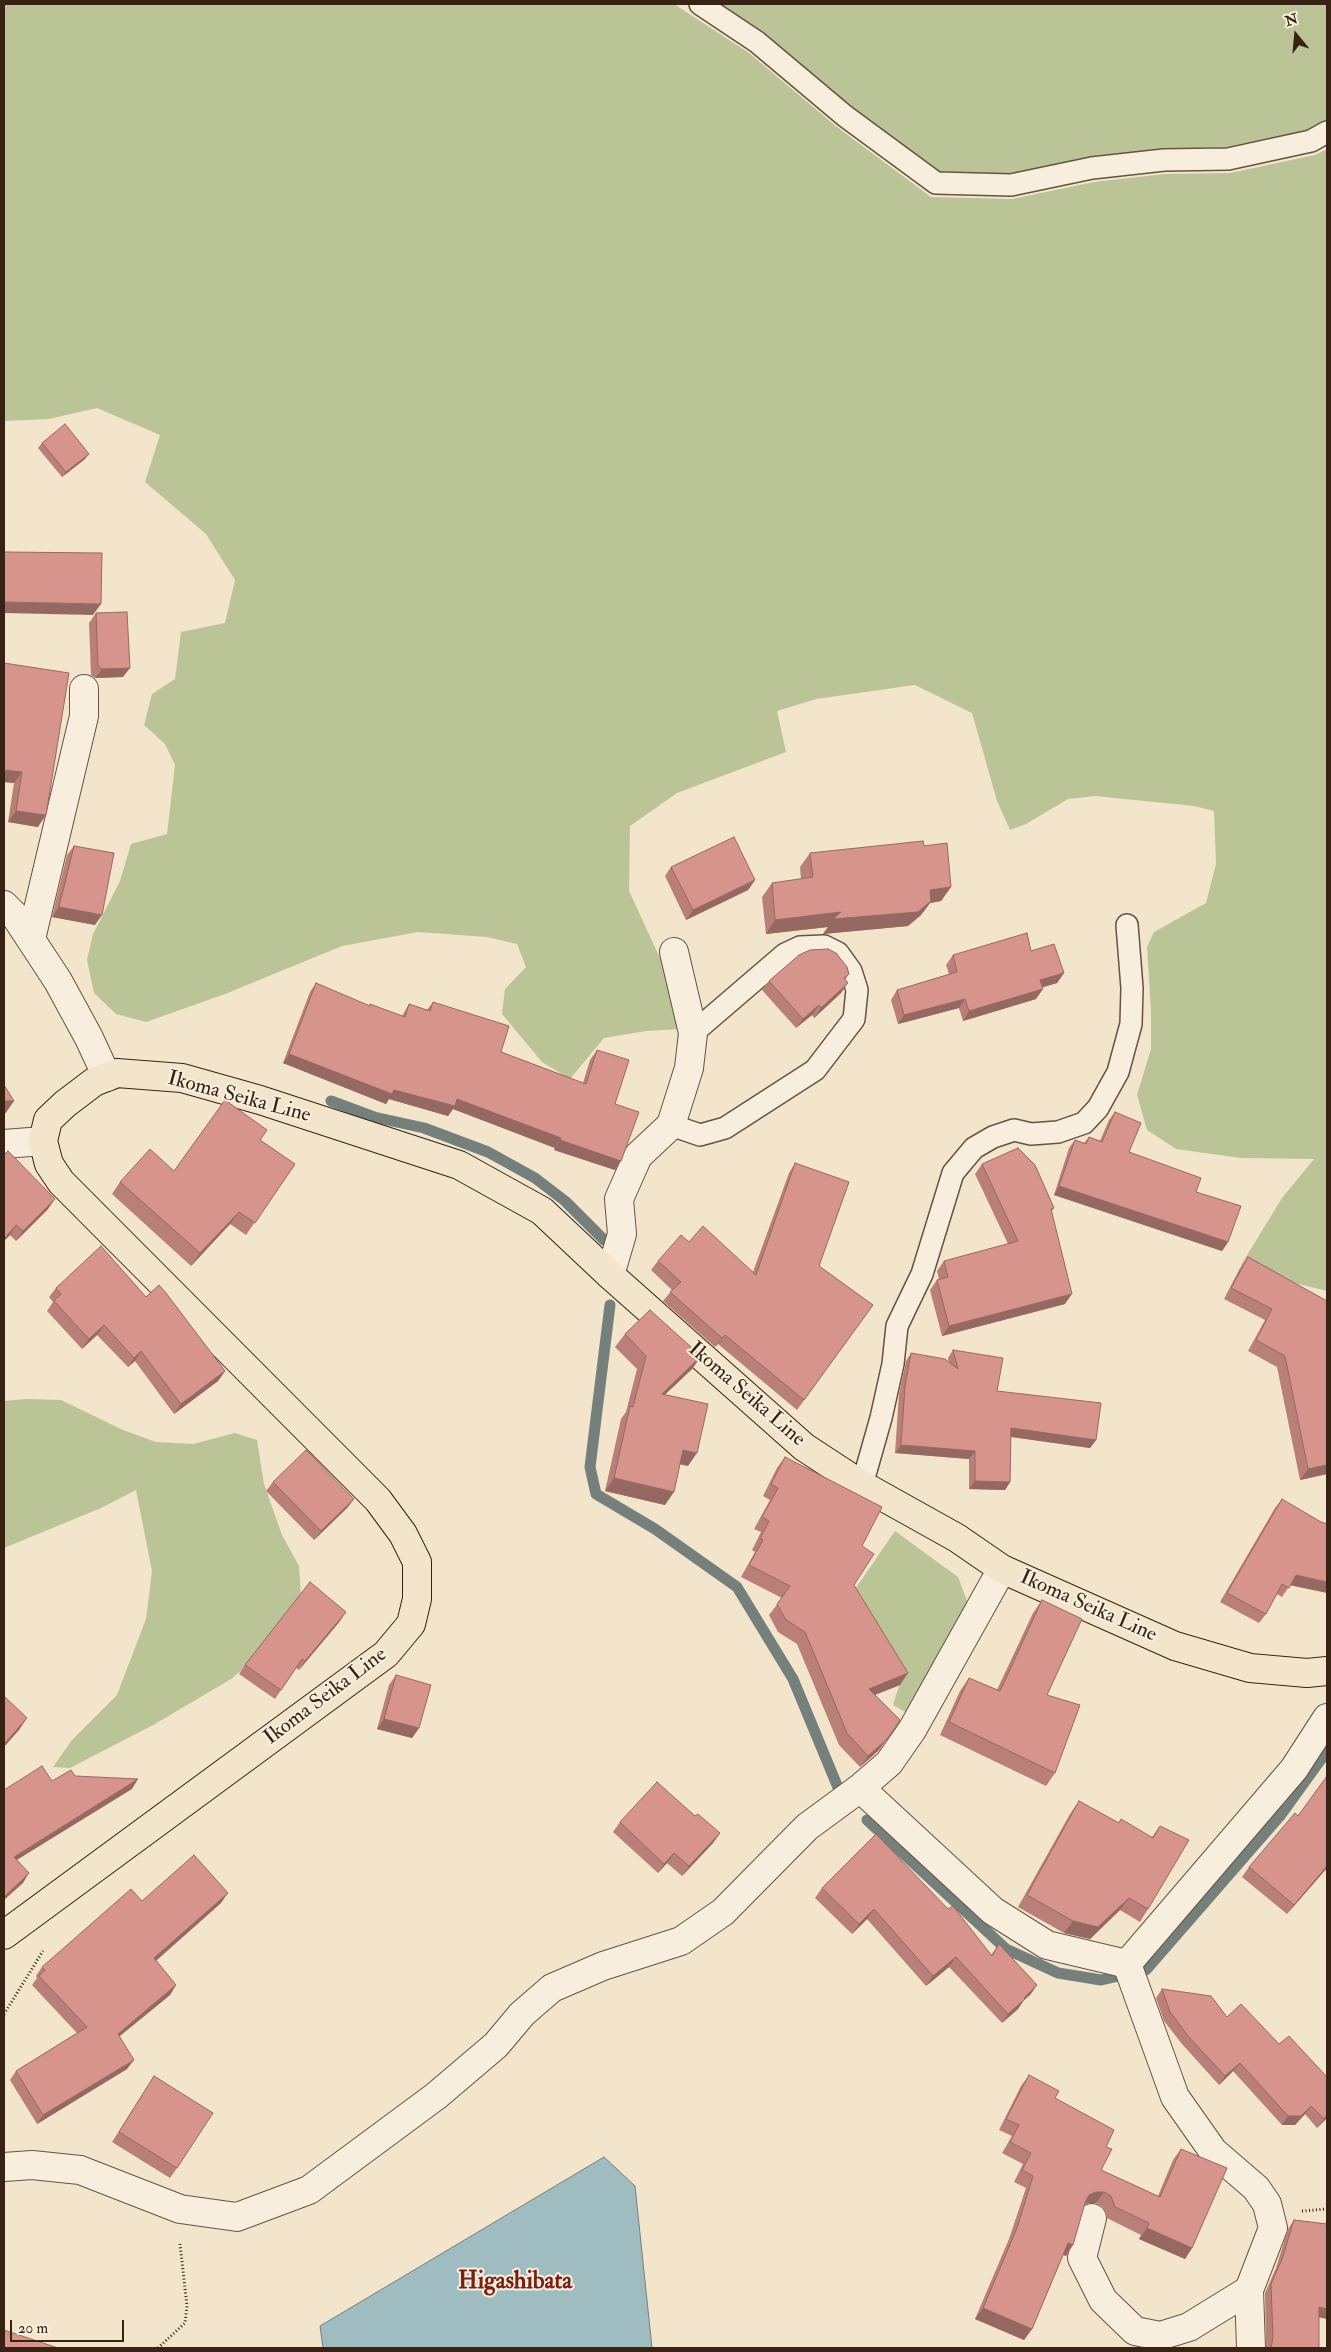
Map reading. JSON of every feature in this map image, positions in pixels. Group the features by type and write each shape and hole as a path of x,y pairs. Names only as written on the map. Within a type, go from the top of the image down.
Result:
{"main road":[{"name":"Ikoma Seika Line","path":"4,1935 386,1654 411,1624 417,1599 417,1562 403,1534 378,1500 61,1182 49,1164 43,1142 48,1120 64,1104 94,1082 118,1073 182,1078 260,1100 458,1165 542,1211 610,1275 804,1447 862,1485 957,1538 1002,1569 1174,1646 1250,1668 1307,1673 1327,1671"}],"street":[{"path":"31,939 84,716 84,690"},
{"path":"4,905 16,917 58,981 89,1038 107,1077"},
{"path":"610,1275 622,1234 619,1199 638,1156 671,1125 689,1068 693,1033 674,952"},
{"path":"4,1144 43,1142"},
{"path":"4,2167 32,2165 80,2170 180,2209 237,2217 309,2190 436,2096 496,2045 522,2014 552,1988 603,1966 681,1941 723,1912 807,1827 860,1788 889,1763 912,1730 1002,1569"},
{"path":"1127,1964 1294,1768 1327,1718"},
{"path":"860,1788 993,1912 1046,1945 1127,1964"},
{"path":"1127,1964 1175,2097 1212,2151 1256,2188 1267,2204 1272,2228 1249,2290 1251,2348"},
{"path":"1092,2218 1082,2258 1103,2300 1135,2331 1160,2336 1188,2327 1249,2290"}],"lane":[{"path":"700,4 758,42 845,116 936,183 1011,185 1110,166 1164,160 1228,159 1311,141 1327,132"},
{"path":"862,1485 889,1382 897,1326 922,1274 953,1173 974,1148 993,1137 1014,1130 1031,1134 1058,1132 1084,1124 1098,1108 1118,1072 1130,1024 1132,988 1127,925"},
{"path":"671,1125 700,1135 725,1128 815,1070 854,1019 857,990 851,971 838,953 824,946 800,947 785,954 693,1033"}],"path":[{"path":"158,2348 185,2324 187,2306 180,2235 180,2209"}],"green space":[{"path":"4,4 674,4 749,53 837,127 931,197 1012,199 1094,182 1165,174 1230,173 1315,155 1327,149 1327,1291 1279,1279 1241,1265 1282,1198 1314,1159 1241,1158 1176,1149 1147,1130 1137,1095 1151,1049 1147,947 1154,932 1206,903 1216,864 1214,811 1194,806 1095,796 1068,799 1026,824 1010,830 997,801 972,713 915,685 816,699 777,711 786,752 677,793 630,826 629,891 665,969 682,1029 646,1031 604,1038 570,1079 542,1062 502,1014 505,989 526,967 517,944 487,937 418,932 342,946 225,994 146,1022 116,1014 94,993 87,960 93,934 120,881 131,844 167,834 175,765 165,744 144,725 152,694 175,679 181,632 225,623 235,580 206,534 145,482 160,435 97,408 49,419 4,421"},
{"path":"720,4 1327,4 1327,120 1307,130 1226,147 1163,149 1090,157 1010,174 940,172 852,107 765,33"},
{"path":"26,1399 61,1400 123,1430 156,1442 193,1444 235,1433 257,1440 264,1484 282,1535 299,1566 301,1596 286,1613 263,1652 231,1679 155,1724 70,1768 53,1767 72,1740 117,1695 146,1619 152,1571 136,1490 101,1508 4,1548 4,1401"},
{"path":"895,1531 958,1577 969,1606 909,1714 893,1705 901,1680 842,1608"}],"water":[{"path":"604,2157 635,2186 652,2348 323,2348 320,2326"}],"building":[{"path":"65,424 89,454 66,472 42,443"},
{"path":"4,552 102,553 101,604 4,602"},
{"path":"127,612 130,668 102,669 98,666 96,613"},
{"path":"4,663 69,673 46,815 16,811 22,772 4,770"},
{"path":"734,837 755,880 693,910 671,867"},
{"path":"923,841 924,846 947,843 951,887 930,890 931,901 918,912 833,919 841,912 775,920 772,883 813,877 810,853"},
{"path":"74,846 114,853 102,915 59,907"},
{"path":"1027,933 1031,951 1054,944 1064,973 1040,980 1043,989 969,1011 965,999 904,1015 897,990 957,972 953,955"},
{"path":"828,949 836,953 847,967 849,974 844,978 848,983 821,1008 819,1005 803,1019 769,981 799,955 810,950"},
{"path":"316,983 370,1006 370,1004 405,1017 409,1004 430,1011 433,1002 509,1026 501,1052 586,1084 597,1050 629,1060 615,1104 639,1112 621,1161 560,1140 561,1138 457,1099 455,1106 394,1090 392,1094 289,1054"},
{"path":"4,1085 14,1101 4,1101"},
{"path":"225,1100 267,1130 260,1140 295,1164 255,1223 239,1212 200,1253 120,1182 150,1149 174,1171"},
{"path":"1115,1112 1141,1123 1129,1152 1201,1178 1196,1192 1241,1206 1228,1242 1059,1186 1075,1140 1086,1144 1089,1137 1102,1142"},
{"path":"1018,1148 1035,1165 1054,1208 1051,1209 1072,1294 949,1326 937,1280 948,1277 944,1261 1018,1241 982,1164"},
{"path":"8,1151 55,1199 23,1231 16,1225 4,1239 4,1155"},
{"path":"795,1163 849,1182 819,1266 873,1305 804,1400 725,1335 722,1338 670,1292 681,1282 658,1261 681,1235 689,1242 703,1226 756,1275"},
{"path":"101,1246 146,1297 159,1285 225,1371 181,1404 141,1351 134,1358 104,1325 89,1339 54,1301 61,1294 56,1288"},
{"path":"1248,1257 1327,1301 1327,1465 1308,1469 1285,1356 1256,1340 1272,1309 1231,1288"},
{"path":"650,1310 701,1356 662,1394 708,1404 697,1453 683,1450 674,1492 614,1478 630,1406 633,1407 646,1356 625,1334"},
{"path":"953,1350 1003,1358 997,1391 1101,1403 1096,1440 1011,1428 1010,1482 975,1481 975,1451 901,1445 905,1386 911,1353 945,1359 958,1369"},
{"path":"306,1450 354,1499 321,1531 273,1482"},
{"path":"785,1457 882,1507 862,1546 874,1554 854,1585 908,1673 869,1689 900,1720 887,1739 868,1756 847,1733 805,1632 786,1620 777,1604 790,1586 749,1565 763,1540 760,1539 769,1521 762,1517 778,1488 771,1484"},
{"path":"1282,1499 1327,1524 1327,1582 1296,1575 1289,1588 1282,1584 1266,1614 1227,1593"},
{"path":"310,1582 346,1612 305,1661 302,1659 281,1690 245,1665"},
{"path":"1042,1600 1082,1619 1047,1695 1080,1705 1055,1773 949,1722 969,1678 1000,1691"},
{"path":"396,1675 431,1685 419,1728 384,1719"},
{"path":"4,1696 27,1718 5,1743 4,1742"},
{"path":"42,1766 52,1781 71,1770 75,1776 138,1779 14,1857 29,1873 4,1897 4,1790"},
{"path":"1327,1776 1327,1866 1294,1905 1249,1867 1295,1813 1298,1816"},
{"path":"657,1782 695,1816 698,1814 720,1833 689,1866 674,1853 664,1864 620,1822"},
{"path":"1079,1801 1119,1823 1121,1819 1153,1838 1160,1826 1189,1840 1148,1909 1129,1898 1098,1927 1073,1921 1027,1895"},
{"path":"876,1834 948,1909 953,1906 992,1956 999,1944 1037,1985 1008,2014 956,1957 933,1976 874,1909 859,1924 822,1888"},
{"path":"194,1855 228,1893 154,1958 176,1985 118,2034 134,2060 43,2115 16,2071 87,2027 39,1976 45,1970 42,1967 131,1889 142,1901"},
{"path":"1162,1989 1211,1996 1227,2017 1241,2004 1279,2044 1289,2036 1327,2077 1327,2115 1324,2119 1311,2106 1301,2116 1288,2116 1240,2063 1225,2076 1188,2036 1170,2012"},
{"path":"1029,2075 1059,2091 1055,2098 1114,2130 1106,2147 1112,2149 1101,2170 1160,2197 1181,2149 1227,2168 1192,2248 1147,2228 1149,2223 1115,2207 1111,2196 1104,2192 1096,2192 1089,2195 1073,2245 1068,2243 1032,2329 983,2308 1017,2228 1033,2176 1022,2170 1031,2153 1010,2142 1019,2125 1006,2119"},
{"path":"154,2076 213,2113 177,2168 119,2132"},
{"path":"1294,2220 1327,2224 1327,2309 1319,2307 1319,2348 1271,2348 1273,2338 1271,2284 1282,2259"},
{"path":"4,2330 58,2348 4,2348"}],"waterway":[{"path":"331,1101 374,1117 424,1128 488,1152 535,1178 565,1201 604,1240"},
{"path":"610,1305 590,1467 596,1494 655,1529 737,1587 793,1679 839,1790"},
{"path":"867,1820 1006,1949 1058,1973 1101,1980 1146,1970 1280,1816 1327,1751"}],"district":[{"name":"Higashibata","path":"515,2283"}]}
